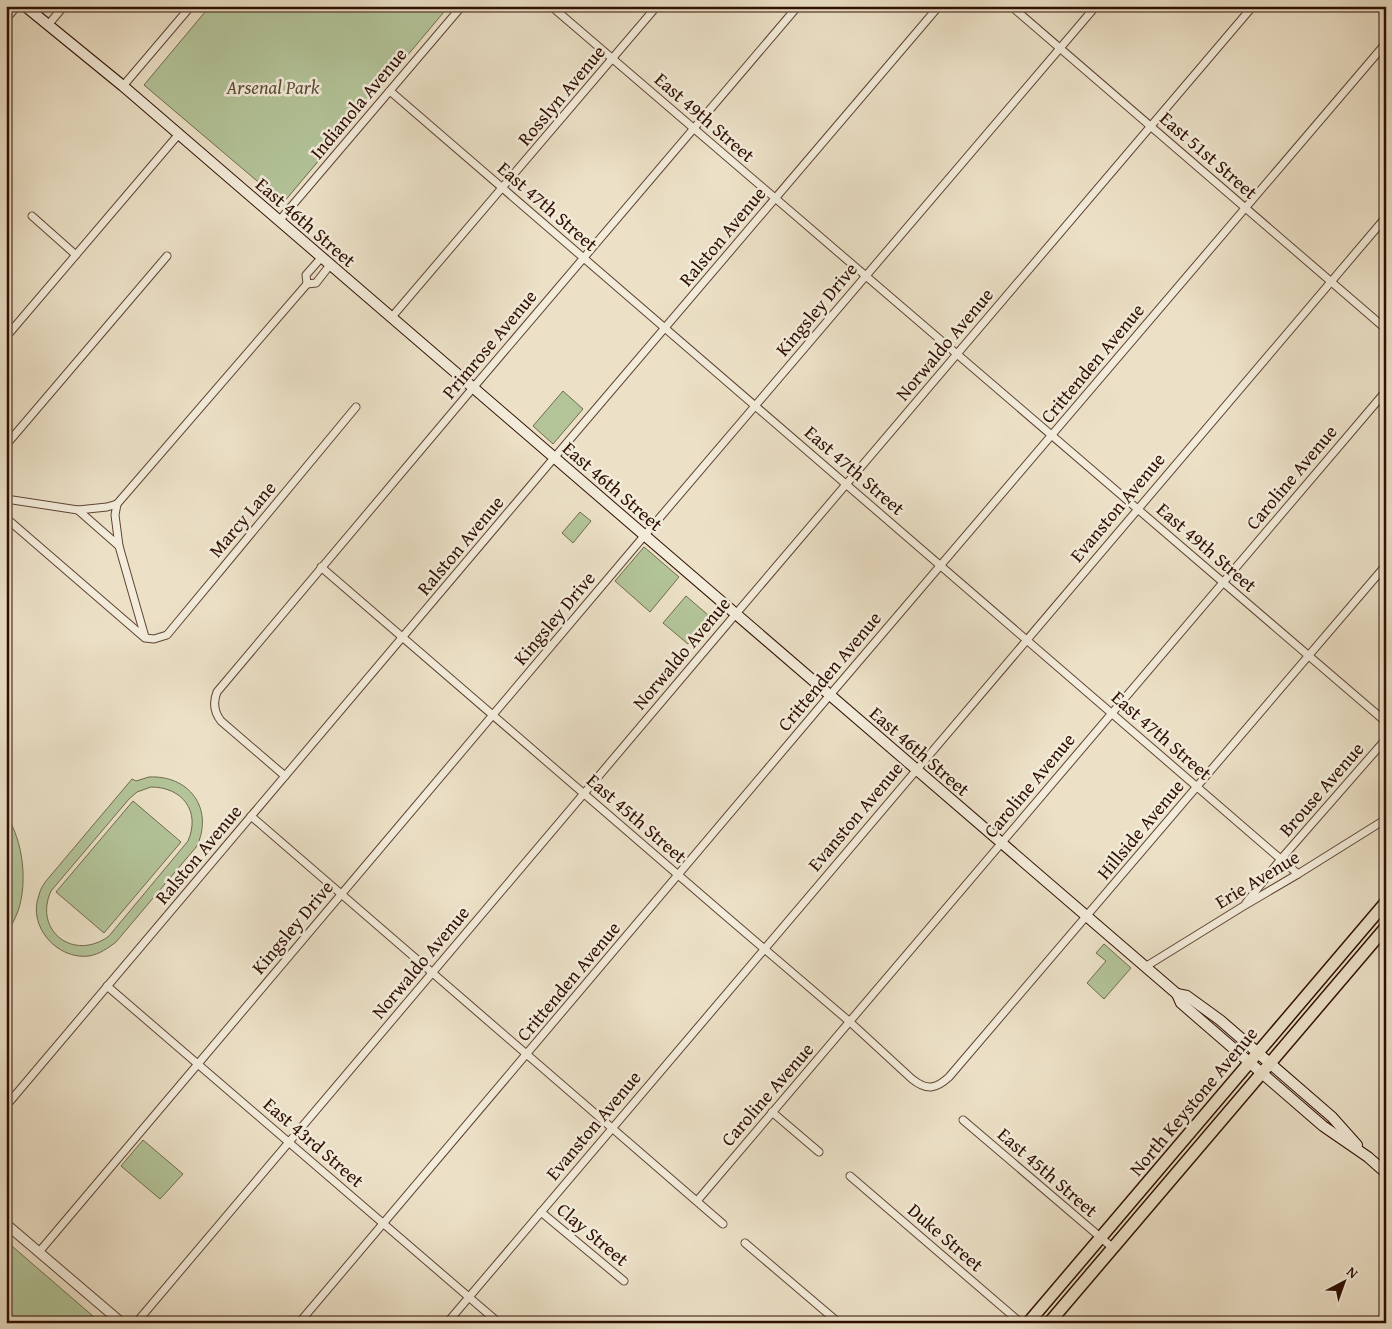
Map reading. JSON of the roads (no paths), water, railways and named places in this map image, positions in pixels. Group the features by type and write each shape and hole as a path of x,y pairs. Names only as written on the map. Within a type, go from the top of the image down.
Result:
{"main road":[{"name":"East 46th Street","path":"25,6 123,86 1177,994 1181,1003 1249,1062 1324,1126 1368,1157"},
{"name":"North Keystone Avenue","path":"1028,1323 1386,902"},
{"name":"North Keystone Avenue","path":"1049,1323 1386,927"},
{"name":"East 46th Street","path":"1177,994 1187,996 1211,1013 1258,1052 1332,1117 1368,1157 1386,1173"}],"street":[{"path":"6,19 17,6"},
{"path":"48,25 64,6"},
{"path":"123,86 191,6"},
{"name":"Indianola Avenue","path":"279,221 462,6"},
{"name":"East 49th Street","path":"551,6 1386,722"},
{"name":"Rosslyn Avenue","path":"391,318 657,6"},
{"name":"Primrose Avenue","path":"285,776 217,716 214,707 219,689 798,6"},
{"name":"Ralston Avenue","path":"6,1106 939,6"},
{"name":"East 51st Street","path":"1011,6 1386,329"},
{"name":"Kingsley Drive","path":"39,1252 644,536 1096,6"},
{"name":"Norwaldo Avenue","path":"136,1323 735,614 1253,6"},
{"name":"Crittenden Avenue","path":"299,1323 1386,43"},
{"name":"East 47th Street","path":"390,91 1298,874"},
{"path":"6,337 178,134"},
{"path":"32,216 76,254"},
{"name":"Evanston Avenue","path":"447,1323 1386,217"},
{"path":"6,446 167,256"},
{"path":"307,284 306,275 321,258"},
{"path":"145,638 119,546 115,514 117,504 307,284 316,283 330,266"},
{"name":"Caroline Avenue","path":"697,1201 1386,391"},
{"name":"Marcy Lane","path":"145,638 154,639 167,635 356,407"},
{"path":"6,499 78,510 117,504"},
{"path":"78,510 119,546"},
{"path":"6,518 145,638"},
{"name":"Hillside Avenue","path":"934,1087 949,1077 1386,565"},
{"name":"East 45th Street","path":"321,567 850,1022 915,1082 922,1086 934,1087"},
{"name":"Brouse Avenue","path":"1242,907 1281,859 1386,739"},
{"path":"251,816 723,1224"},
{"name":"Erie Avenue","path":"1145,967 1386,819"},
{"name":"East 43rd Street","path":"107,986 499,1323"},
{"path":"772,1112 819,1152"},
{"name":"East 45th Street","path":"963,1120 1113,1248"},
{"name":"Duke Street","path":"850,1176 1021,1323"},
{"name":"Clay Street","path":"541,1212 624,1282"},
{"path":"6,1224 122,1323"},
{"path":"745,1243 839,1323"}],"park label":[{"name":"Arsenal Park","path":"273,87"}]}
